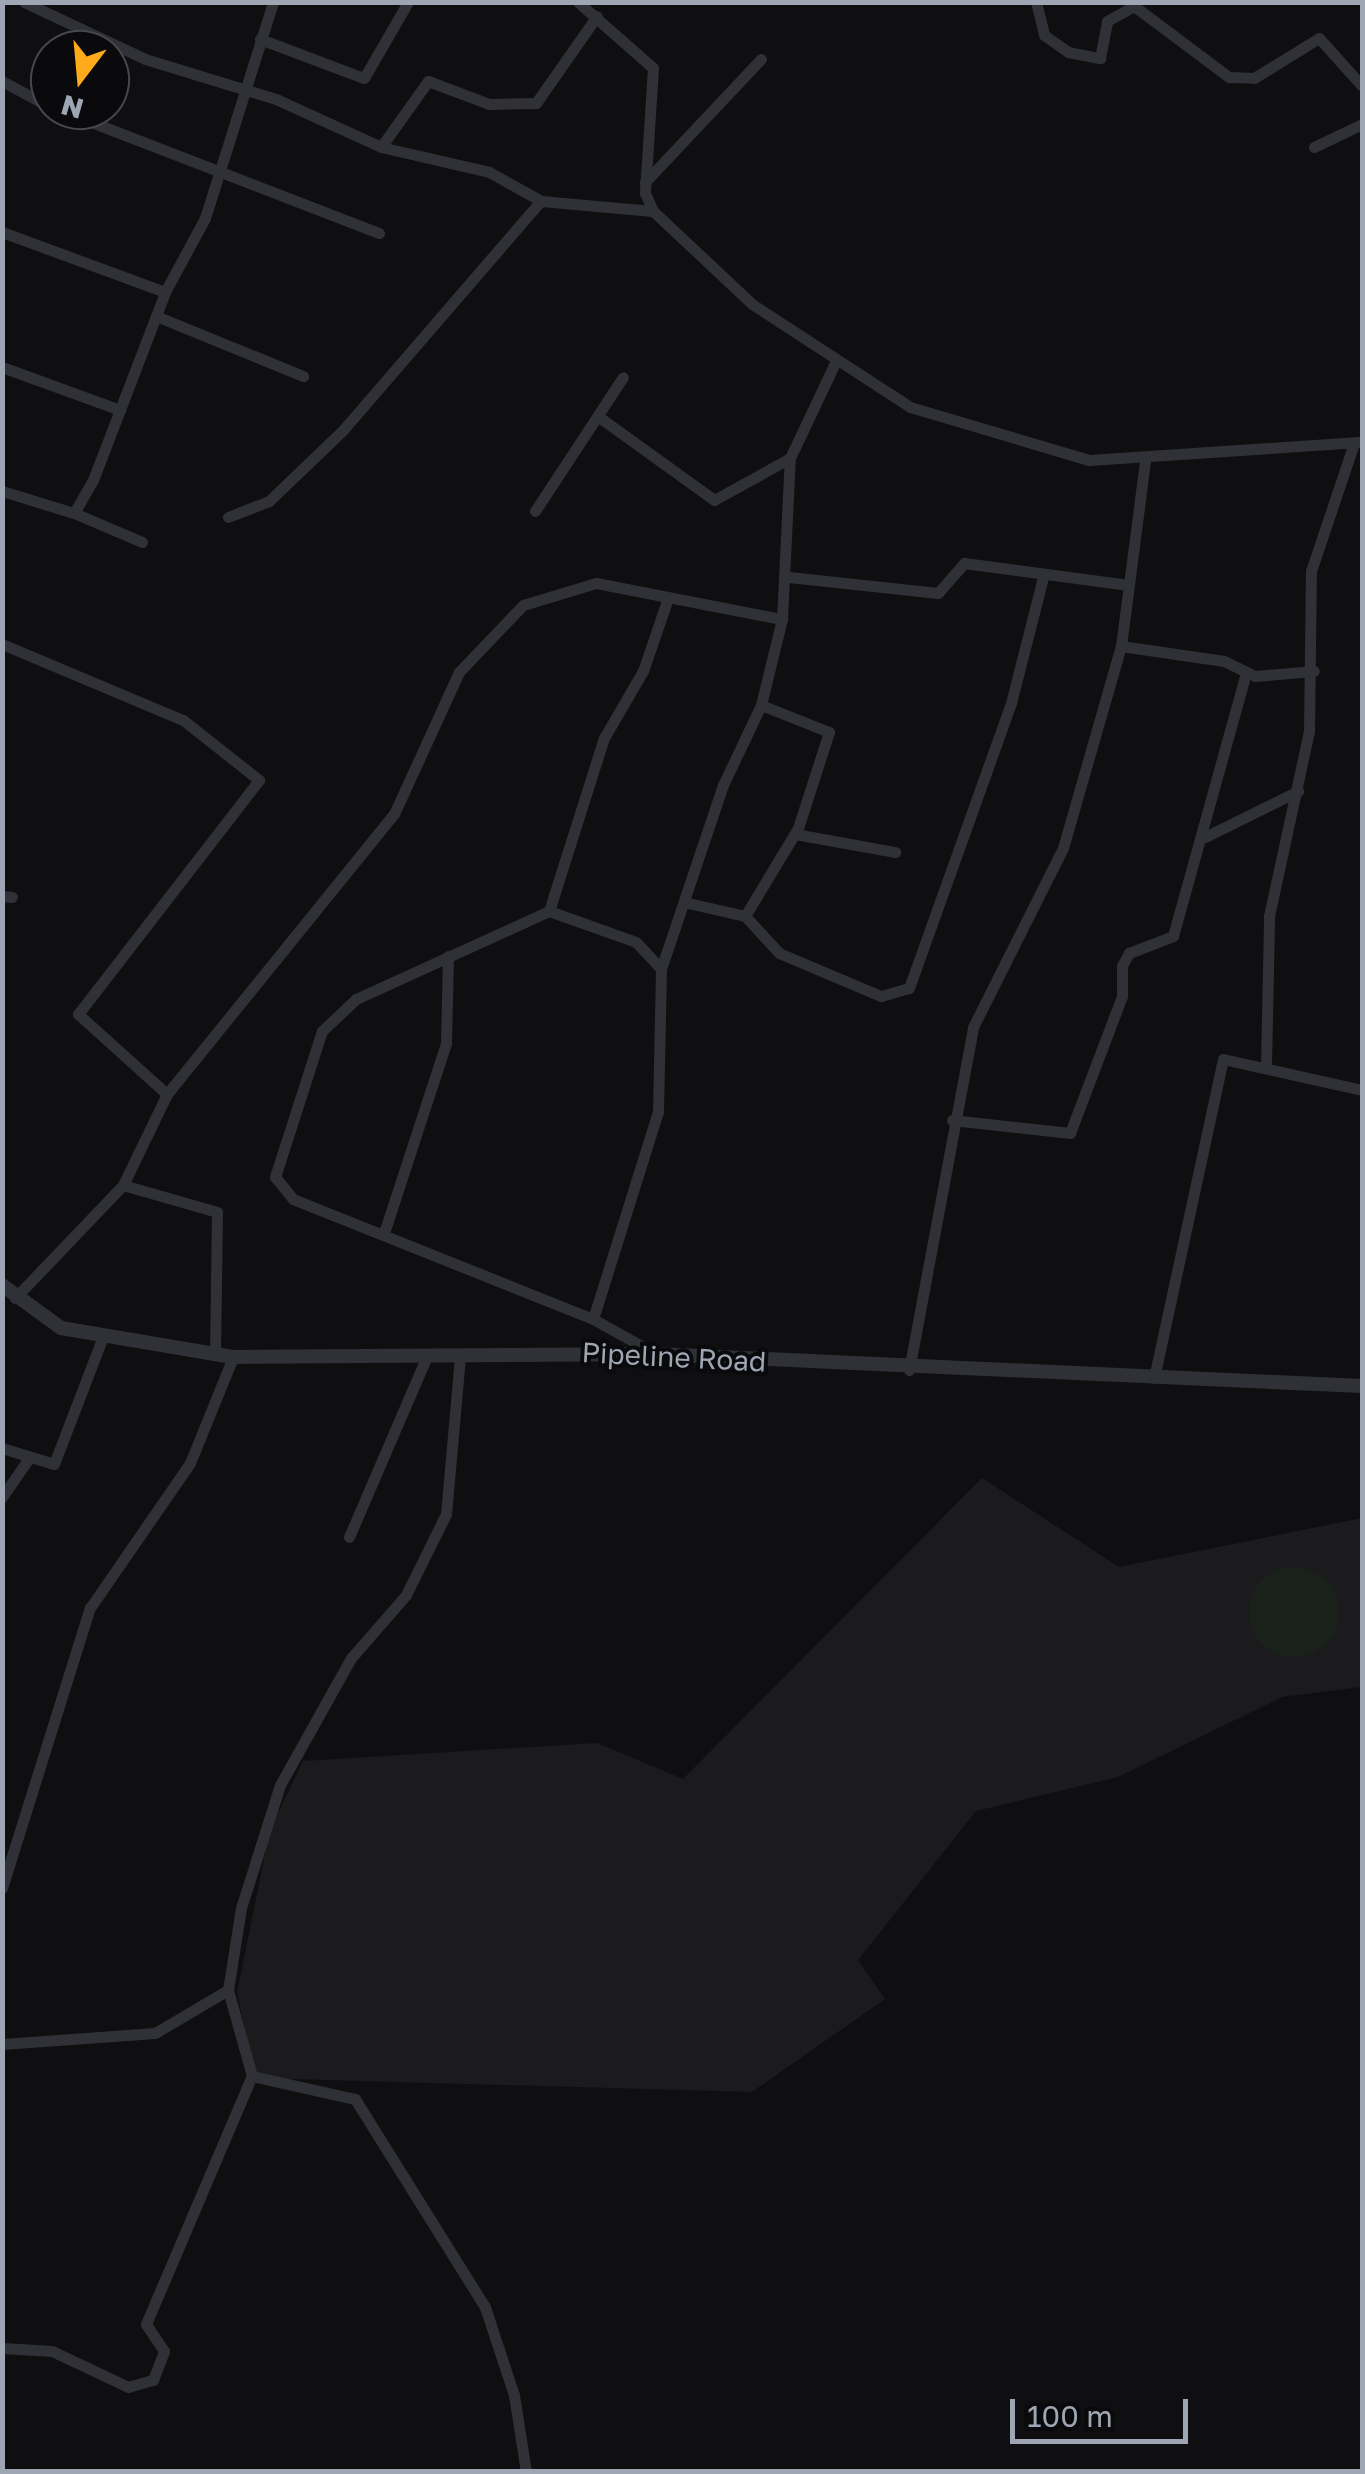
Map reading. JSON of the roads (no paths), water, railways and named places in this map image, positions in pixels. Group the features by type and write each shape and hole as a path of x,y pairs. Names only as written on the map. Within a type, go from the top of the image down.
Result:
{"street":[{"path":"24,2 145,59 247,91 381,147 460,162 541,201 653,211"},
{"path":"74,513 222,165 272,2"},
{"path":"260,39 364,78 408,2"},
{"path":"578,2 653,68 646,182 653,211 752,304 836,363 927,415 1088,460 1145,460 1358,442 1310,571 1314,671 1298,791 1269,916 1266,1065"},
{"path":"1036,2 1044,35 1068,52 1100,58 1107,21 1134,6 1228,76 1254,78 1319,38 1362,86"},
{"path":"381,147 428,81 490,104 536,103 597,16"},
{"path":"646,182 761,59"},
{"path":"2,81 30,96"},
{"path":"1314,147 1362,124"},
{"path":"119,130 222,165 379,232"},
{"path":"228,517 269,502 343,430 541,201"},
{"path":"2,232 165,292"},
{"path":"156,316 303,376"},
{"path":"593,1319 658,1112 661,969 688,903 723,785 761,704 782,620 789,577 790,458 836,363"},
{"path":"2,368 120,410"},
{"path":"534,511 623,377"},
{"path":"599,417 714,500 790,458"},
{"path":"910,1370 952,1120 978,1013 1063,848 1122,646 1145,460"},
{"path":"2,491 74,513 142,542"},
{"path":"789,577 909,594 938,593 964,564 1129,585"},
{"path":"688,903 745,916 779,953 881,996 910,988 1011,703 1044,574"},
{"path":"15,1298 123,1184 167,1094 394,814 459,672 523,605 596,584 782,620"},
{"path":"548,911 604,738 644,672 668,598"},
{"path":"2,644 183,720 260,780 78,1014 167,1094"},
{"path":"1122,646 1224,661 1246,674 1314,671"},
{"path":"952,1120 1070,1134 1122,996 1122,966 1129,953 1173,936 1205,837 1246,674"},
{"path":"745,916 795,834 829,732 761,704"},
{"path":"1205,837 1298,791"},
{"path":"795,834 894,852"},
{"path":"656,1354 593,1319 293,1199 275,1177 278,1155 322,1032 356,999 548,911 636,942 661,969"},
{"path":"384,1233 446,1043 448,956"},
{"path":"1154,1378 1193,1214 1211,1081 1222,1059 1266,1065 1362,1090"},
{"path":"123,1184 217,1212 215,1355"},
{"name":"Pipeline Road","path":"2,1285 61,1328 233,1357 656,1354 910,1370 1362,1386"},
{"path":"2,1448 44,1468 64,1450 104,1334"},
{"path":"349,1537 428,1354"},
{"path":"2,2348 52,2351 128,2387 153,2380 164,2350 146,2324 252,2076 228,1990 245,1891 280,1784 350,1658 406,1595 446,1514 460,1356"},
{"path":"2,1888 90,1608 180,1482 233,1357"},
{"path":"2,1497 28,1461"},
{"path":"2,2044 154,2034 228,1990"},
{"path":"252,2076 356,2098 486,2307 526,2472"}]}
